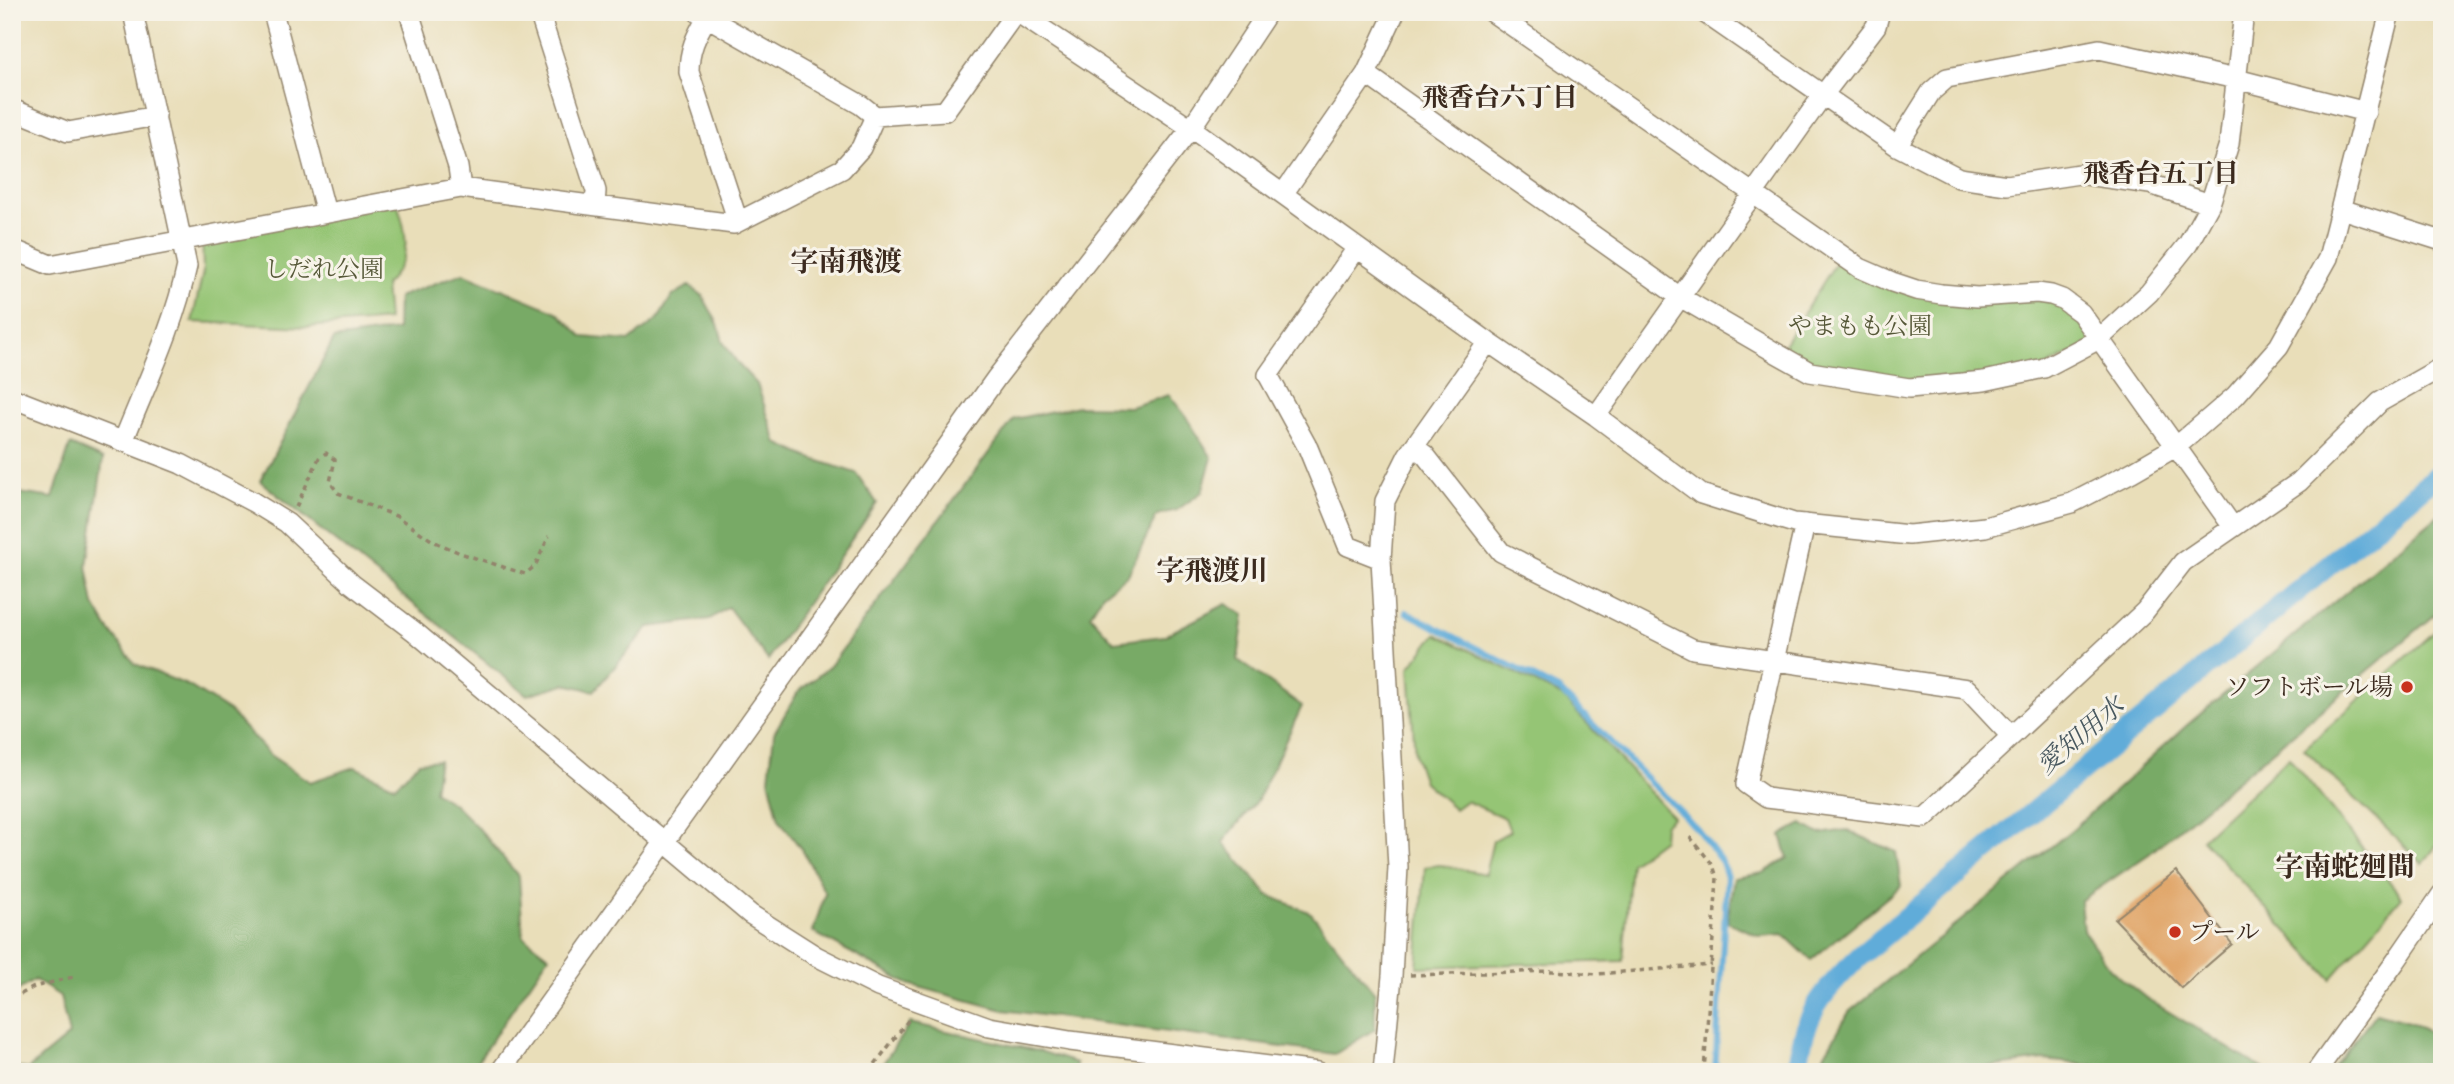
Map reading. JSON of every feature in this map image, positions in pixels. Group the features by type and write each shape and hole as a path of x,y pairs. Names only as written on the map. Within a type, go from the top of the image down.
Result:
{"street":[{"path":"122,442 182,291 187,266 133,12"},
{"path":"274,12 326,213"},
{"path":"409,12 458,167 461,188"},
{"path":"539,12 596,191 595,205"},
{"path":"738,222 689,72 689,56 702,15 861,105 875,116 945,111 1016,12 1191,128 1488,342 1596,416 1701,494 1794,523 1909,535 1985,527 2072,503 2177,446 2235,396 2279,346 2328,258 2390,12"},
{"path":"500,1072 997,377 1191,128 1268,12"},
{"path":"1283,194 1366,74 1395,12"},
{"path":"1492,12 1840,256 1892,282 1916,290 1977,297 2037,293 2062,299 2081,313 2233,527"},
{"path":"1703,12 1897,146 1959,178 2007,185 2079,174 2150,184 2210,204"},
{"path":"1596,416 1751,194 1876,26 1880,12"},
{"path":"1366,74 1680,297 1810,372 1909,388 1984,381 2044,368 2099,339 2149,293 2188,244 2210,204 2229,144 2244,12"},
{"path":"1897,146 1931,92 1947,78 2099,49 2236,79 2366,112"},
{"path":"12,109 68,132 156,116"},
{"path":"12,249 50,265 461,188 734,224 842,169 861,148 875,116"},
{"path":"2341,209 2441,238"},
{"path":"1357,248 1268,376 1308,448 1348,546 1381,559"},
{"path":"1383,1072 1398,867 1381,559 1385,501 1413,447 1488,342"},
{"path":"1804,524 1746,784 1766,799 1924,818 2145,611 2183,562 2299,482 2380,402 2442,367"},
{"path":"12,398 181,464 287,523 352,584 415,632 750,914 816,957 916,1002 1002,1029 1070,1041 1318,1072"},
{"path":"1413,447 1425,455 1501,552 1693,649 1967,689 2011,736"},
{"path":"2316,1072 2442,894"}],"path":[{"path":"287,523 320,458 326,453 335,460 330,482 338,493 396,516 433,541 460,553 525,574 535,566 549,536"},
{"path":"1690,837 1713,865 1717,878 1704,1072"},
{"path":"1392,976 1553,971 1597,974 1712,965"},
{"path":"12,999 34,987 73,977"},
{"path":"869,1072 911,1017 916,1002"}],"green space":[{"name":"しだれ公園","path":"396,199 406,245 400,264 385,285 388,320 307,327 192,322 203,272 202,232"},
{"name":"やまもも公園","path":"1840,256 1892,282 2051,295 2099,339 2044,368 1909,388 1778,354"},
{"path":"463,273 557,312 583,337 629,341 658,319 672,296 689,286 702,295 718,324 723,342 757,384 777,443 807,457 856,473 877,503 768,660 728,607 710,619 649,627 594,691 565,684 527,695 260,481 334,339 397,330 398,297"},
{"path":"1169,395 1212,458 1202,492 1177,510 1157,515 1128,575 1103,594 1090,615 1114,642 1164,636 1226,604 1244,615 1238,660 1302,706 1258,799 1223,842 1268,895 1311,913 1375,993 1375,1029 1335,1054 1003,1010 908,984 813,932 825,893 804,853 779,819 769,779 774,733 798,692 830,666 1014,419 1078,406 1130,407"},
{"path":"70,445 103,459 87,566 94,605 135,664 189,686 229,711 270,755 310,782 355,767 395,786 419,762 439,760 434,791 454,804 481,831 519,877 523,936 549,956 470,1072 12,1072 12,1067 28,1069 69,1035 60,996 35,980 12,994 12,492 53,498"},
{"path":"2442,512 2442,609 2149,854 2080,901 2083,930 2111,970 2146,998 2268,1072 2101,1072 2097,1066 2044,1060 1981,1068 1974,1072 1818,1072 1819,1064 1849,1012 2074,828 2186,726"},
{"name":"ソフトボール場","path":"2442,625 2442,837 2423,864 2304,749"},
{"path":"1436,634 1562,696 1673,817 1664,825 1663,839 1631,863 1623,961 1417,967 1425,867 1440,865 1485,874 1493,841 1510,831 1505,818 1466,801 1455,809 1424,782 1415,756 1409,668"},
{"path":"2289,757 2402,897 2331,979 2202,839"},
{"path":"1802,824 1820,834 1847,830 1896,852 1901,886 1811,960 1783,934 1760,936 1727,922 1734,878 1763,873 1788,858 1781,835"},
{"path":"2376,1013 2412,1023 2442,1039 2442,1072 2330,1072"},
{"path":"910,1023 1043,1052 1076,1063 1076,1072 881,1072 880,1068"}],"building":[{"name":"プール","path":"2176,871 2232,944 2181,988 2115,919"}],"waterway":[{"name":"愛知用水","path":"1797,1072 1804,1035 1816,1007 1824,994 1861,955 2442,471"},
{"path":"1406,612 1560,691 1697,829 1722,862 1727,877 1715,1072"}],"place":[{"name":"ソフトボール場","path":"2407,687"},
{"name":"プール","path":"2175,932"}],"district":[{"name":"飛香台六丁目","path":"1500,97"},
{"name":"飛香台五丁目","path":"2161,173"},
{"name":"字南飛渡","path":"846,261"},
{"name":"字飛渡川","path":"1212,570"},
{"name":"字南蛇廻間","path":"2345,866"}]}
